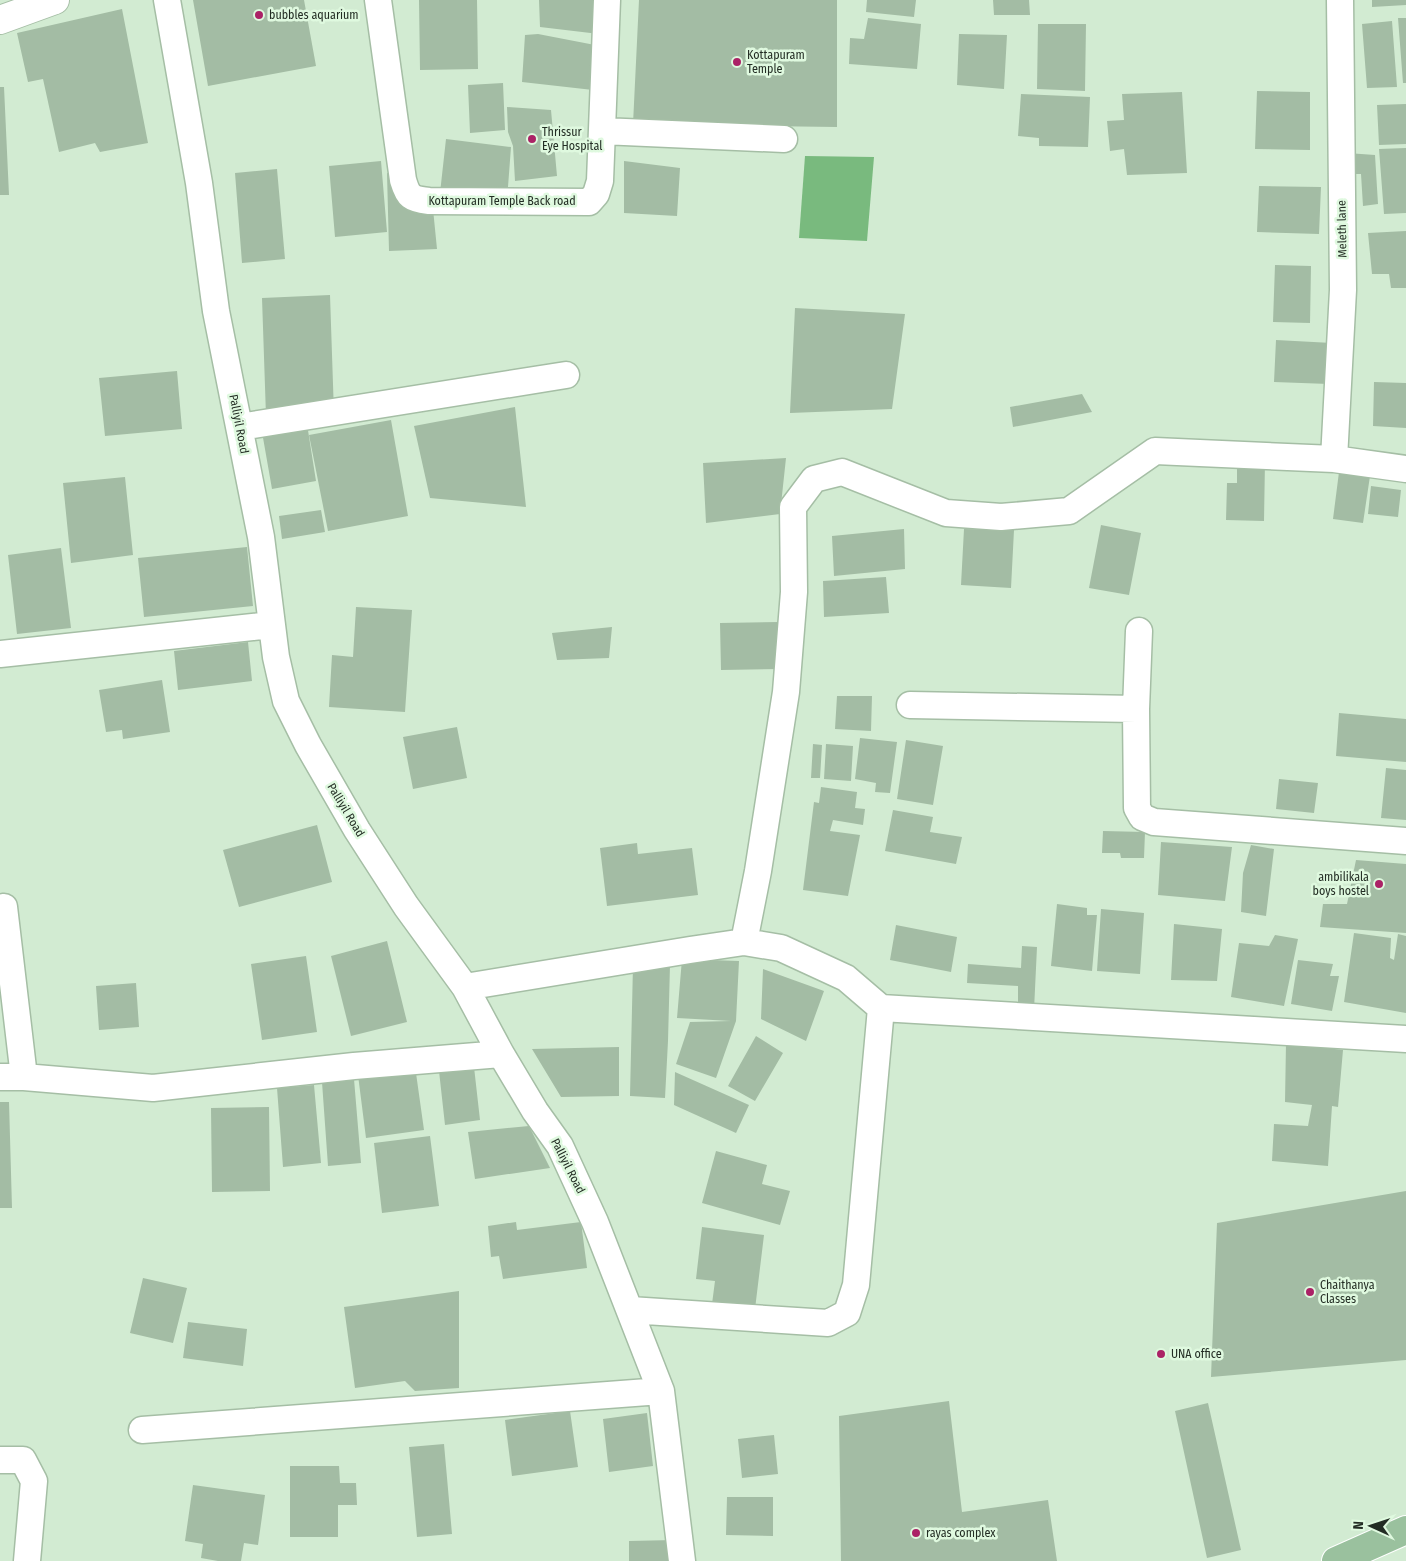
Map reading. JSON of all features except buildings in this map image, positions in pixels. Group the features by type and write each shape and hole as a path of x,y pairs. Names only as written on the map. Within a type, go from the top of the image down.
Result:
{"main road":[{"path":"1336,1561 1406,1530"}],"street":[{"path":"0,20 55,0"},
{"name":"Palliyil Road","path":"167,0 199,182 216,311 260,537 276,657 286,701 308,745 357,830 401,898 466,987 501,1054 535,1110 560,1146 595,1222 661,1391 682,1561"},
{"name":"Kottapuram Temple Back road","path":"378,0 403,180 407,194 416,200 429,202 589,202 596,194 600,181 608,0"},
{"name":"Meleth lane","path":"1334,459 1344,290 1340,0"},
{"path":"602,131 784,139"},
{"path":"240,427 566,375"},
{"path":"744,942 758,871 786,692 794,592 793,508 814,480 842,472 946,513 1001,517 1069,511 1155,451 1334,459 1406,469"},
{"path":"0,654 271,625"},
{"path":"1139,631 1136,709 1138,808 1142,817 1154,822 1406,842"},
{"path":"910,705 1136,709"},
{"path":"4,907 12,1077 153,1088 363,1065 501,1054"},
{"path":"466,987 744,942 782,948 846,978 881,1008 1406,1039"},
{"path":"630,1310 828,1323 847,1313 856,1285 881,1008"},
{"path":"142,1430 661,1391"},
{"path":"0,1460 23,1460 34,1480 28,1561"}],"shaded area":[{"path":"805,156 874,157 867,241 799,238"}],"place":[{"name":"bubbles aquarium","path":"259,15"},
{"name":"Kottapuram Temple","path":"737,62"},
{"name":"Thrissur Eye Hospital","path":"532,139"},
{"name":"ambilikala boys hostel","path":"1379,884"},
{"name":"Chaithanya Classes","path":"1310,1292"},
{"name":"UNA office","path":"1161,1354"},
{"name":"rayas complex","path":"916,1533"}]}
